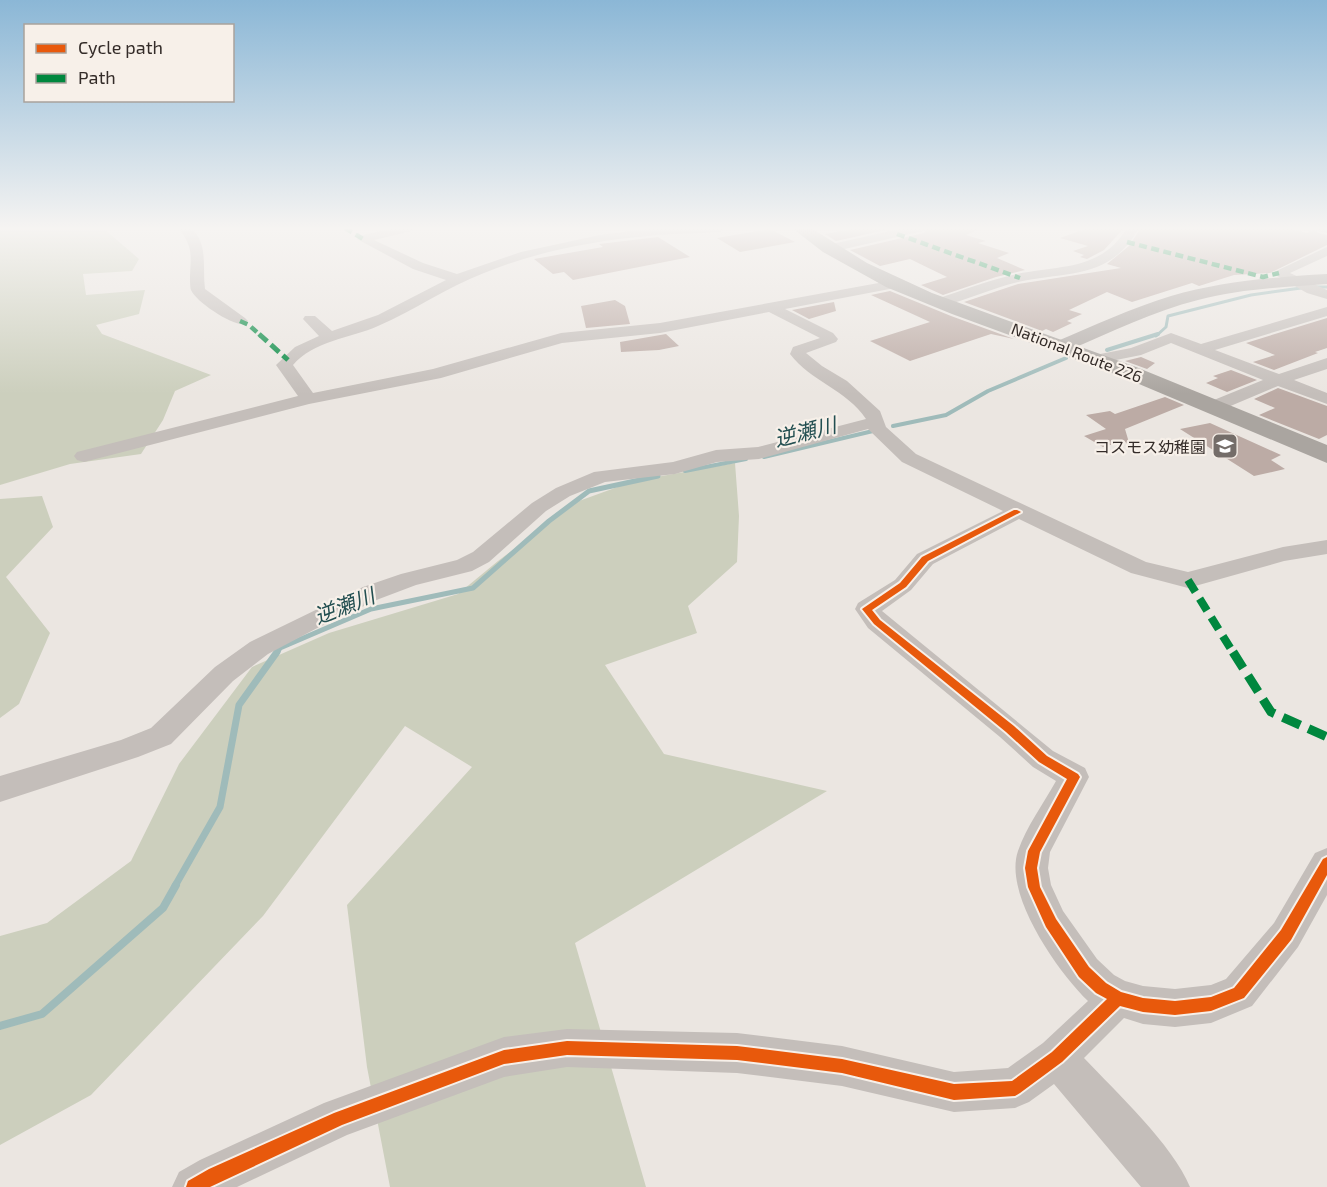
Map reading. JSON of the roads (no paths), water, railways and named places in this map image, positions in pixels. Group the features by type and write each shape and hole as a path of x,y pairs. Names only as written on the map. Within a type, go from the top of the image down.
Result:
{"highway":[{"name":"National Route 226","path":"895,284 1215,406 1327,455"}],"main road":[{"path":"1062,346 1142,312 1179,300 1236,287 1271,283"}],"street":[{"path":"198,283 198,290 207,299 240,321"},
{"path":"309,399 284,365 295,353 370,324 449,283"},
{"path":"942,302 1000,283"},
{"path":"1300,283 1327,295"},
{"path":"84,456 309,399 435,374 561,338 660,328 895,284"},
{"path":"772,308 828,336 830,339 827,341 799,350 798,354 816,370 852,394 874,415 877,429 909,458 961,481 1017,512 1139,568 1188,580 1283,554 1327,547"},
{"path":"1201,349 1327,311"},
{"path":"310,319 329,338"},
{"path":"1096,359 1135,352 1171,338 1327,399"},
{"path":"1215,406 1327,363"},
{"path":"0,789 128,749 161,736 224,674 259,648 371,592 409,579 464,566 482,557 539,507 563,492 601,476 675,468 716,456 759,453 874,422"},
{"path":"1017,512 925,559 903,585 867,609 877,622 1010,729 1043,759 1074,777 1034,851 1031,868 1034,887 1051,923 1084,972 1101,988 1118,998 1143,1005 1175,1008 1211,1004 1239,993 1286,935 1327,863"},
{"path":"194,1187 215,1175 339,1118 504,1057 567,1048 738,1053 842,1066 954,1092 1015,1088 1057,1057 1118,998"},
{"path":"1057,1057 1130,1139 1168,1187"}],"waterway":[{"name":"逆瀬川","path":"1315,287 1327,287"},
{"name":"逆瀬川","path":"1156,336 1166,327 1168,316 1251,295 1301,288"},
{"name":"逆瀬川","path":"1107,350 1158,334"},
{"name":"逆瀬川","path":"893,426 946,415 988,391 1066,358"},
{"name":"逆瀬川","path":"764,457 873,431"},
{"name":"逆瀬川","path":"685,471 746,459"},
{"name":"逆瀬川","path":"276,654 280,648 371,609 473,588 549,521 589,491 658,476"},
{"name":"逆瀬川","path":"175,886 220,807 239,705 277,652"},
{"name":"逆瀬川","path":"0,1026 42,1014 163,908 176,885"}],"place":[{"name":"コスモス幼稚園","path":"1225,446"}]}
